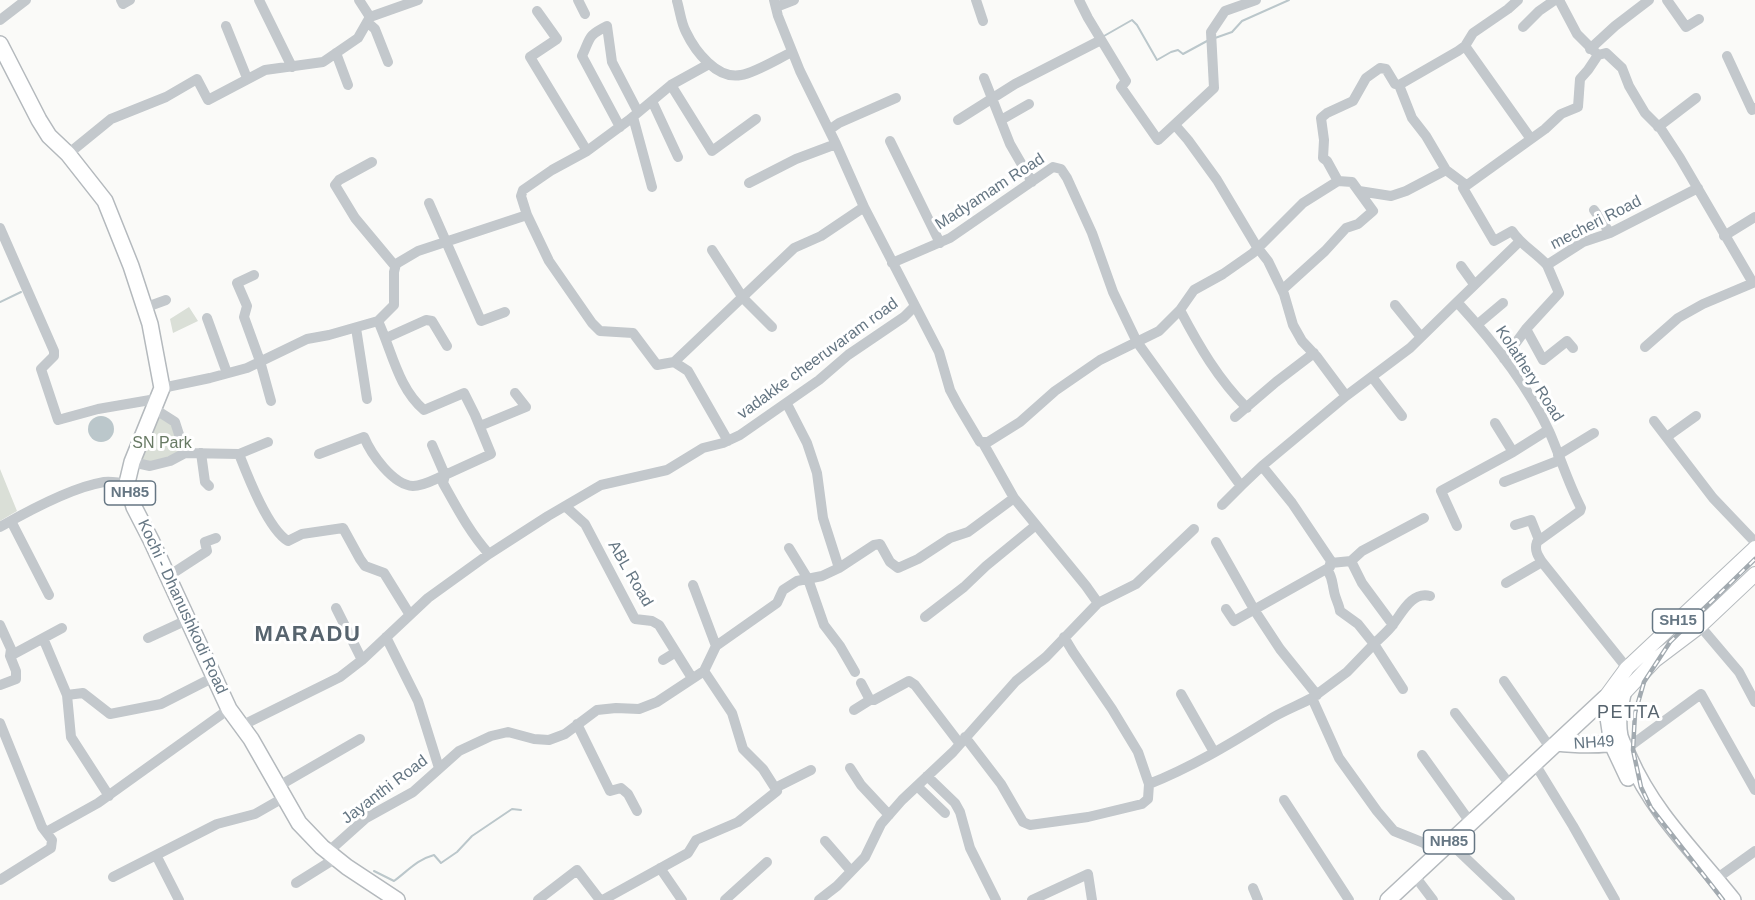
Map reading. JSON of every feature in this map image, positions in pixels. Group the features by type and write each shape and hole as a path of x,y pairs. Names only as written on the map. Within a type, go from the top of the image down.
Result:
{"highway":[{"path":"0,44 32,110 49,136 68,154 105,201 131,266 150,324 157,398"},
{"name":"NH85","path":"127,483 132,462 157,398"},
{"name":"Kochi - Dhanushkodi Road","path":"127,483 134,507 229,709 251,739 299,823 332,855 397,900"},
{"path":"1511,786 1557,746 1605,698 1623,694 1618,715 1620,744 1651,800 1732,900"},
{"path":"1605,698 1643,806 1720,900"},
{"name":"NH49","path":"1557,746 1620,744"},
{"name":"NH85","path":"1397,897 1414,875 1511,786"}],"main road":[{"name":"SH15","path":"1605,698 1627,668 1755,548"},
{"path":"1623,694 1655,660 1753,581"}],"street":[{"path":"0,20 26,0"},
{"path":"259,0 292,67"},
{"path":"359,0 375,29 388,62"},
{"path":"68,154 111,119 166,96 196,79 208,100 265,70 323,62 358,38 369,19 418,0"},
{"path":"578,0 585,14"},
{"path":"794,0 775,3 792,52 864,207 939,352 950,390 1014,498 1086,585 1098,603"},
{"path":"976,0 983,21"},
{"path":"1079,0 1126,81 1121,87 1158,140 1214,88 1211,32 1225,11 1256,0"},
{"path":"1399,85 1465,46 1473,33 1518,0"},
{"path":"1523,27 1539,11 1557,0 1578,34 1594,52 1606,53 1622,68 1637,100 1690,173 1724,236 1754,283 1703,304 1678,318 1645,347"},
{"path":"1547,265 1527,246 1519,242 1512,231 1494,242 1463,188 1531,139 1561,114 1578,107 1580,79 1588,70 1594,52 1614,26 1649,0"},
{"path":"1667,0 1686,27 1699,19"},
{"path":"677,1 685,31 694,46 709,64 725,74 741,76 792,52"},
{"path":"537,11 557,39 530,57 587,151"},
{"path":"226,26 247,78"},
{"path":"620,127 582,56 588,38 594,32 607,26 612,62 636,115 652,187"},
{"path":"958,120 1015,84 1101,39"},
{"path":"1465,46 1531,139"},
{"path":"336,53 348,85"},
{"path":"1727,56 1752,110 1755,108"},
{"path":"709,64 671,85 636,115 587,151 552,170 523,190 521,196 527,215 549,261 600,331 633,333 657,365 674,362 794,248 820,236 864,207"},
{"path":"1338,181 1323,158 1324,140 1321,118 1353,101 1366,78 1380,68 1386,69 1395,84 1399,85 1412,118 1446,170 1466,185"},
{"path":"984,78 1014,154 1024,166 1032,182"},
{"path":"671,85 712,151 756,119"},
{"path":"829,129 896,98"},
{"path":"1658,127 1696,98"},
{"path":"651,101 678,157"},
{"path":"1001,120 1029,104"},
{"path":"1175,125 1217,180 1257,247 1268,261 1282,290 1293,326 1302,341 1314,353 1346,396"},
{"path":"890,141 940,243"},
{"path":"749,183 796,159 836,144"},
{"path":"0,228 54,351 54,356 41,369 58,420 98,409 157,398 247,368 307,339 378,321 394,304 395,266 355,218 335,185 339,180 372,162"},
{"name":"Madyamam Road","path":"892,263 940,243 1057,166 1068,178 1092,233 1113,292 1137,342"},
{"path":"1359,191 1391,196 1406,191 1446,170"},
{"path":"983,443 1020,422 1055,391 1100,360 1159,331 1199,286 1241,262 1303,203 1338,181 1352,182 1373,211 1358,224 1346,228 1282,290"},
{"name":"mecheri Road","path":"1503,359 1526,329 1559,293 1547,265 1583,242 1610,232 1698,188"},
{"path":"429,203 481,321 505,312"},
{"path":"1594,210 1610,232"},
{"path":"395,266 418,251 527,215"},
{"path":"1724,236 1755,217"},
{"path":"1222,505 1289,443 1421,337 1519,242"},
{"path":"712,250 743,298 772,327"},
{"path":"1461,266 1474,284"},
{"path":"254,274 237,283 247,306 244,317 271,401"},
{"path":"144,308 166,300"},
{"name":"Kolathery Road","path":"1457,302 1478,324 1503,359 1548,430 1581,509 1539,540"},
{"path":"1478,324 1503,303"},
{"path":"1395,305 1421,337"},
{"name":"vadakke cheeruvaram road","path":"241,726 340,677 362,660 428,598 489,554 602,485 667,470 703,448 728,441 759,424 838,366 848,355 904,317 915,306"},
{"path":"1180,310 1209,364 1247,408"},
{"path":"207,318 227,373"},
{"path":"386,338 426,320 432,321 447,346"},
{"path":"319,454 364,437 370,451 400,482 410,486 421,485 491,454 464,393 424,410 415,402 404,385 378,321"},
{"path":"356,328 367,399"},
{"path":"1526,329 1543,360 1567,341 1574,348"},
{"path":"1137,342 1241,486"},
{"path":"1235,417 1314,353"},
{"path":"674,362 688,371 728,441"},
{"path":"1372,377 1402,416"},
{"path":"480,426 526,407 515,393"},
{"path":"157,398 175,422 185,453"},
{"path":"787,404 807,443 817,473 823,518 839,568"},
{"path":"1668,436 1696,416"},
{"path":"1654,421 1668,436 1713,498 1755,542"},
{"path":"1496,423 1513,452"},
{"path":"1457,526 1440,491 1513,452 1548,430"},
{"path":"1504,482 1559,457 1594,433"},
{"path":"132,462 150,466 161,464 185,453 239,454 268,442"},
{"path":"432,445 445,475 443,483 468,526 489,554"},
{"path":"201,453 205,482 209,486"},
{"path":"239,454 254,492 282,538 288,541 302,534 343,528 365,566 384,573 410,615"},
{"path":"1262,466 1293,503 1318,540 1330,565 1328,571 1334,580 1334,591 1340,611 1358,624 1403,689"},
{"path":"0,527 53,500 104,482 127,483"},
{"path":"538,900 577,870 601,900 687,853 696,840 738,822 777,791 763,769 743,749 732,713 704,671 716,646 777,603 783,590 797,581 822,576 839,568 874,545 880,544 890,562 898,568 918,559 950,538 968,532 1014,498"},
{"name":"ABL Road","path":"565,507 585,524 635,619 652,621 659,625 693,678"},
{"path":"1226,609 1234,621 1330,565 1351,561 1362,551 1424,518"},
{"path":"11,520 48,595"},
{"path":"1515,525 1531,520 1539,540 1536,548 1542,562 1627,668"},
{"path":"925,617 1036,525"},
{"path":"819,900 845,865 865,857 881,824 927,776 956,736 1046,657 1098,603 1136,584 1194,529"},
{"path":"167,576 207,551 205,542 216,538"},
{"path":"1216,542 1254,611 1314,696 1339,758 1394,831 1424,843 1436,855"},
{"path":"789,548 808,579 824,625 855,672"},
{"path":"1351,561 1362,583 1393,625"},
{"path":"1506,583 1542,562"},
{"path":"693,585 716,646"},
{"path":"1149,784 1214,752 1251,732 1268,719 1314,696 1347,672 1393,625 1413,599 1423,595 1430,596"},
{"path":"336,608 362,660"},
{"path":"148,638 187,620"},
{"path":"0,625 11,649 10,656 16,671 16,679 0,685"},
{"path":"1700,626 1739,672 1755,702"},
{"path":"10,656 62,628"},
{"path":"386,637 418,701 439,768"},
{"path":"854,710 909,681 915,685 956,736 1001,784 1023,822 1030,825 1088,817 1142,804 1148,799 1149,784 1138,752 1064,637"},
{"path":"44,638 67,695 71,737 109,796"},
{"path":"663,660 676,652"},
{"name":"Jayanthi Road","path":"296,883 332,855 366,818 413,792 459,751 490,736 508,732 534,739 549,740 565,734 597,710 639,709 660,700 704,671"},
{"path":"67,695 82,693 110,714 161,704 214,677"},
{"path":"1504,681 1557,746"},
{"path":"861,682 870,700"},
{"path":"1181,694 1214,752"},
{"path":"1620,744 1701,694 1755,790"},
{"path":"46,832 109,796 229,709"},
{"path":"1455,713 1511,786"},
{"path":"0,723 25,786 52,840 51,848 0,880"},
{"path":"577,724 610,791 621,788 628,794 637,811"},
{"path":"113,877 217,824 255,814 280,792 360,739"},
{"path":"1422,755 1470,822"},
{"path":"1535,764 1574,826 1615,900"},
{"path":"850,768 861,785 889,815"},
{"path":"775,788 811,770"},
{"path":"927,776 955,803 960,812 970,848 996,900"},
{"path":"917,786 945,813"},
{"path":"1284,800 1349,900"},
{"path":"825,841 845,865"},
{"path":"1449,842 1510,900"},
{"path":"1716,879 1755,851"},
{"path":"156,855 179,900"},
{"path":"725,900 767,862"},
{"path":"660,868 682,900"},
{"path":"1032,900 1088,874 1092,900"},
{"path":"1414,875 1433,900"},
{"path":"1253,888 1258,900"}],"green space":[{"path":"189,307 198,321 173,333 170,319"},
{"name":"SN Park","path":"157,415 169,420 182,446 173,457 164,462 139,460"},
{"path":"0,469 17,511 0,521"}],"shaded area":[{"path":"101,416 110,420 114,429 110,438 101,442 92,438 88,429 92,420"}],"waterway":[{"path":"1215,38 1232,32 1242,21 1289,0"},
{"path":"1104,36 1132,20 1157,60 1178,50 1183,54 1207,41"},
{"path":"0,302 21,292"},
{"path":"374,871 394,881 428,857 434,855 441,863 457,852 472,836 512,809 521,810"}],"railway":[{"path":"1723,900 1651,808 1641,787 1633,750 1635,713 1644,682 1670,642 1755,559"}],"district":[{"name":"MARADU","path":"308,635"},
{"name":"PETTA","path":"1629,713"}]}
